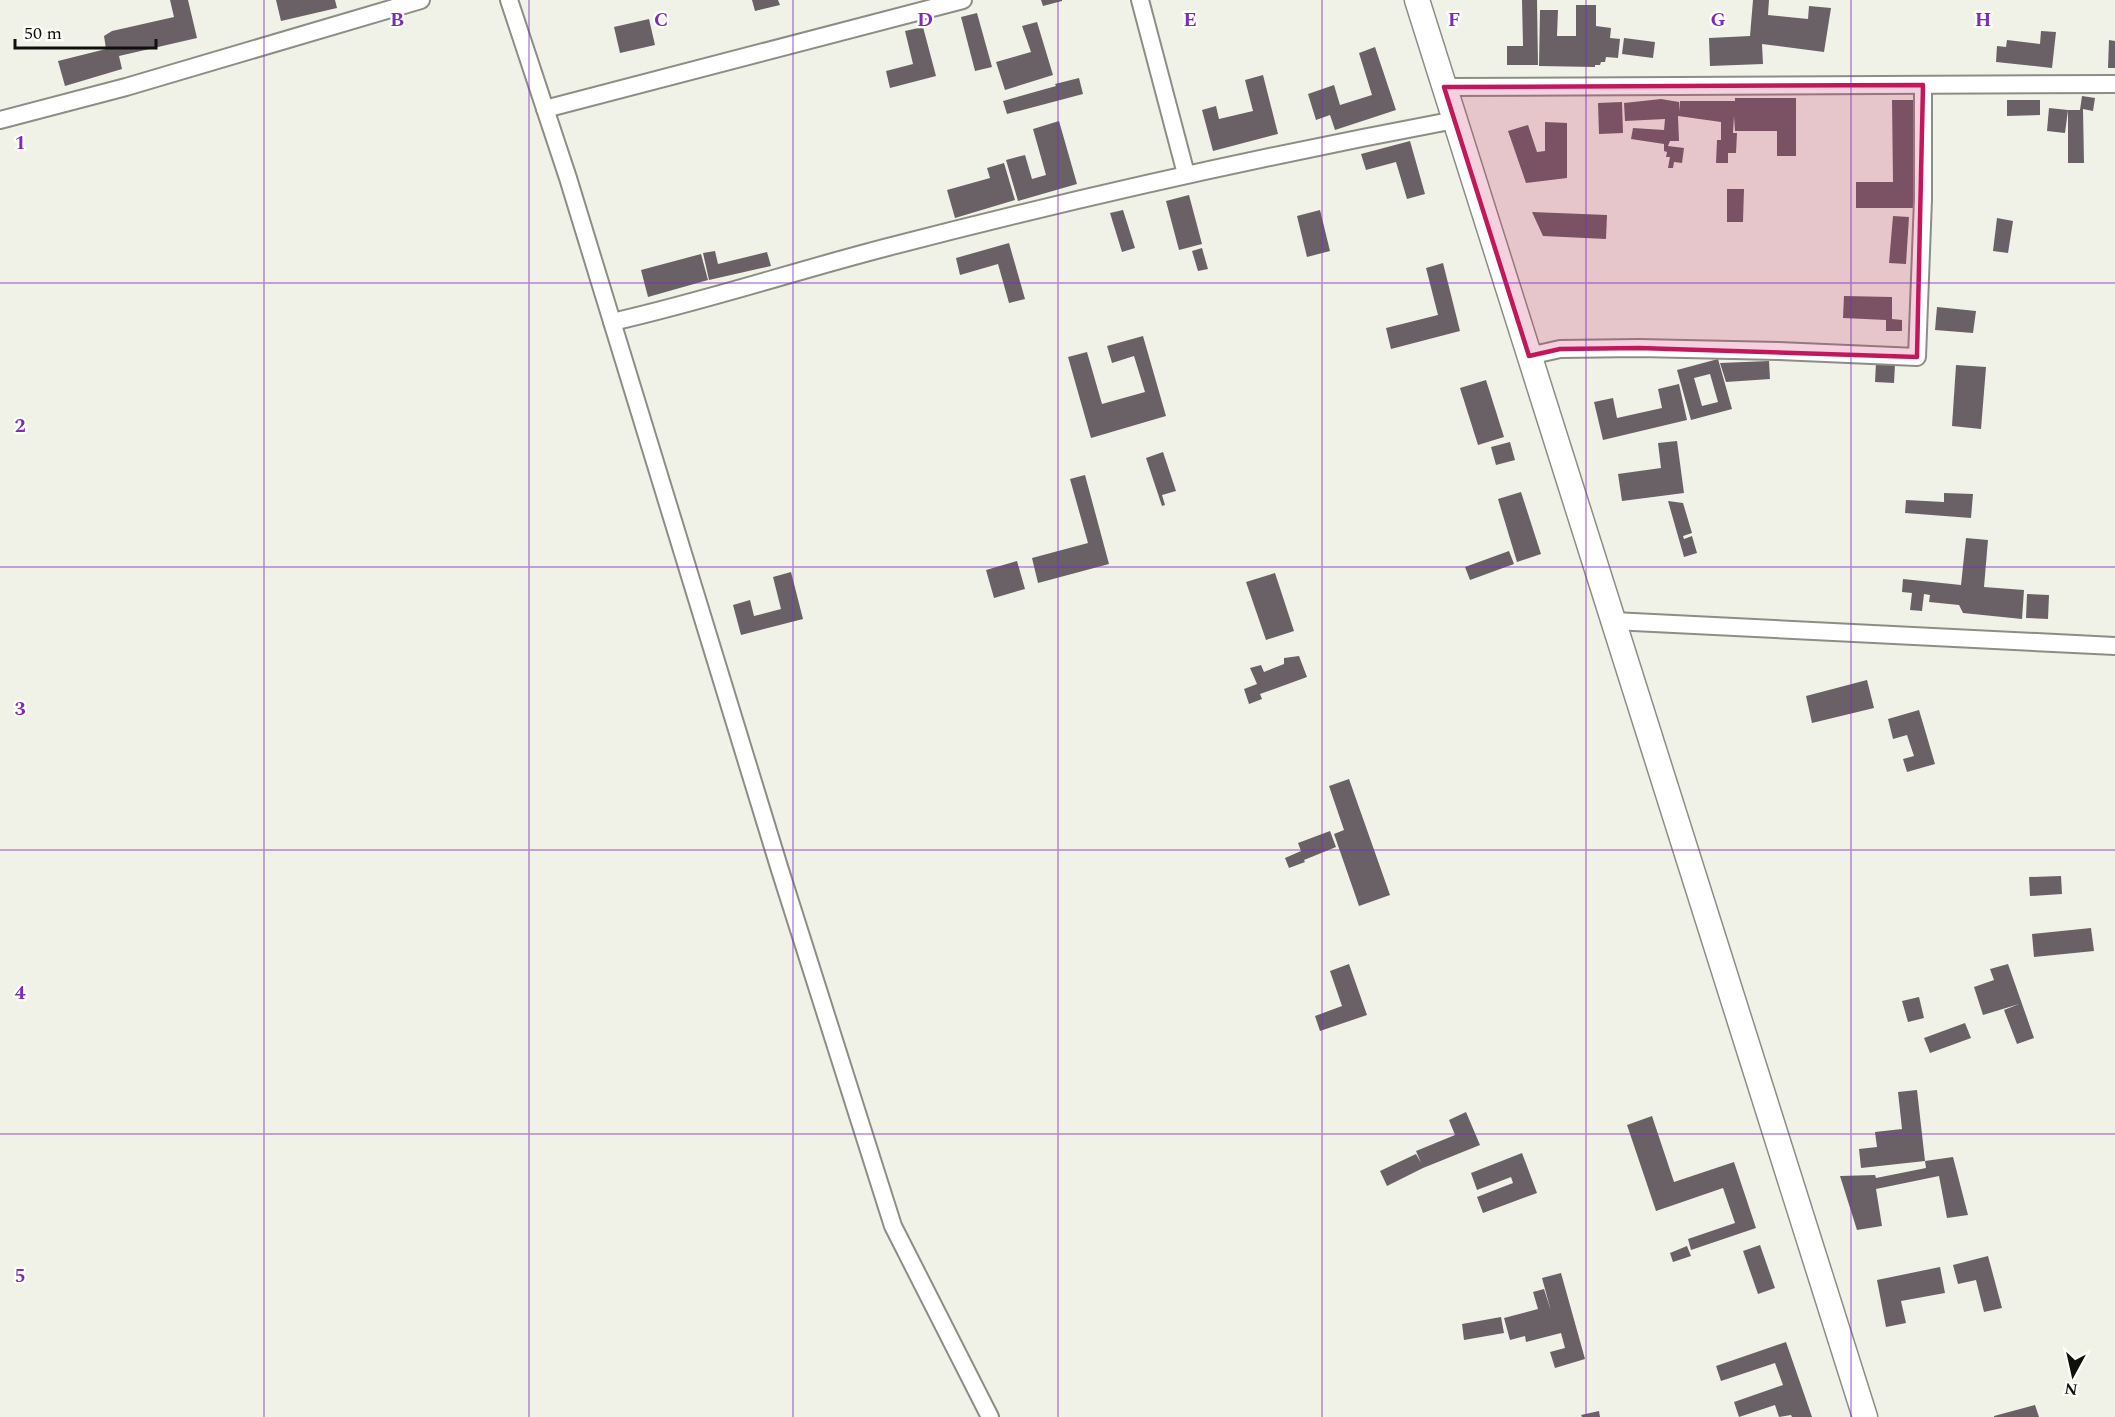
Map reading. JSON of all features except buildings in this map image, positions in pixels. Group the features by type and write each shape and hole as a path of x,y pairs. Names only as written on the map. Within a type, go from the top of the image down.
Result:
{"street":[{"path":"0,120 126,87 421,0"},
{"path":"509,0 612,322 776,859 893,1226 990,1417"},
{"path":"545,109 963,0"},
{"path":"1140,0 1186,174"},
{"path":"1417,0 1865,1417"},
{"path":"1444,87 2115,84"},
{"path":"1529,356 1560,349 1639,348 1917,357 1923,199 1923,85"},
{"path":"612,322 670,309 886,247 1186,174 1455,120"},
{"path":"1613,621 2115,646"}],"highlighted area":[{"path":"1923,85 1917,357 1639,348 1560,349 1529,356 1444,87"}]}
